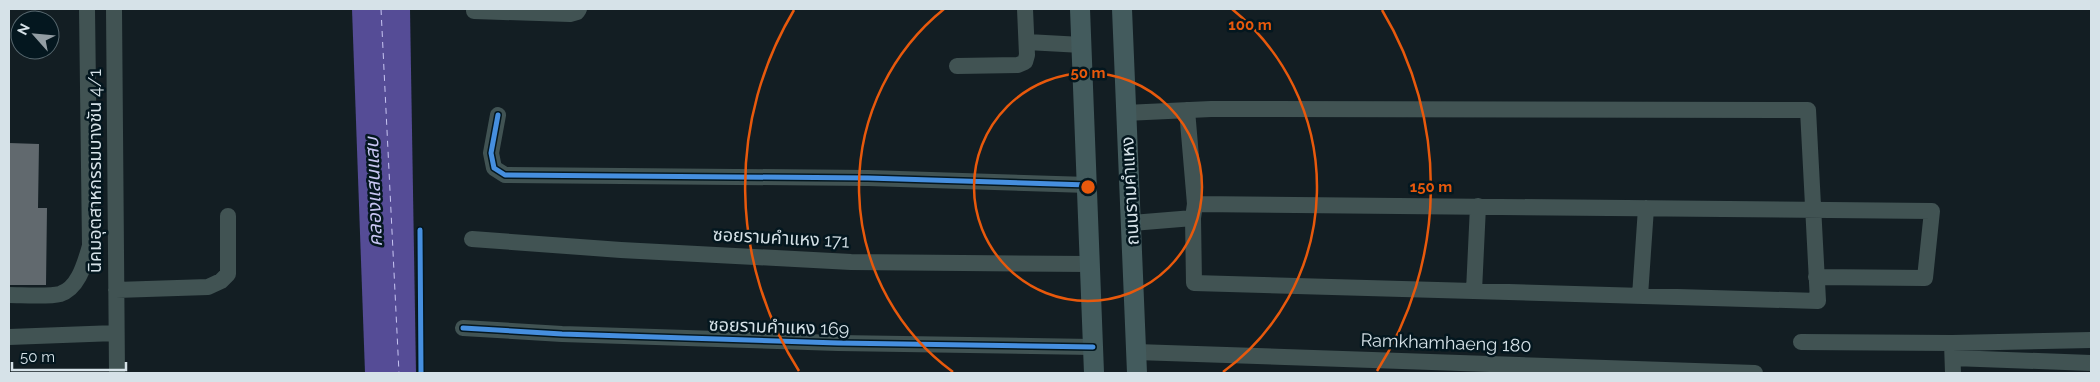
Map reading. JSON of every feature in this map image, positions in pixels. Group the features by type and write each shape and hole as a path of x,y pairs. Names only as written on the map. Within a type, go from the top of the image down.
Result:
{"main road":[{"path":"1080,9 1094,373"},
{"name":"ถนนรามคำแหง","path":"1122,9 1137,373"}],"street":[{"path":"9,295 60,294 73,284 82,269 90,246 87,9"},
{"name":"นิคมอุตสาหกรรมบางชัน 4/1","path":"114,9 117,373"},
{"path":"474,11 570,14 577,12 579,9"},
{"path":"957,66 1018,65 1025,62 1028,55 1025,9"},
{"path":"1027,42 1082,45"},
{"path":"1125,113 1187,110 1808,110 1818,301 1194,283 1194,211 1187,110"},
{"path":"498,116 491,153 494,168 505,175 868,178 1088,185"},
{"path":"1132,223 1194,211 1478,206 1932,211 1925,278 1816,277"},
{"path":"1474,291 1478,206"},
{"path":"1640,296 1646,208"},
{"path":"116,290 208,288 221,282 228,274 228,216"},
{"name":"ซอยรามคำแหง 171","path":"472,239 622,250 851,262 1089,264"},
{"name":"ซอยรามคำแหง 169","path":"463,328 562,334 838,343 1093,347"},
{"path":"9,337 116,333"},
{"path":"1953,358 2091,340"},
{"path":"1801,342 1953,358 2091,363"},
{"name":"Ramkhamhaeng 180","path":"1136,352 1755,373"}],"water":[{"name":"คลองแสนแสบ","path":"352,9 410,9 416,373 365,373"}],"building":[{"path":"9,143 39,144 38,208 47,208 46,285 9,285"}],"ferry route":[{"path":"381,9 399,373"}],"cycle path":[{"path":"498,115 491,153 494,168 505,175 868,178 1088,185"},
{"path":"420,230 421,373"},
{"path":"463,328 562,334 838,343 1093,347"}]}
